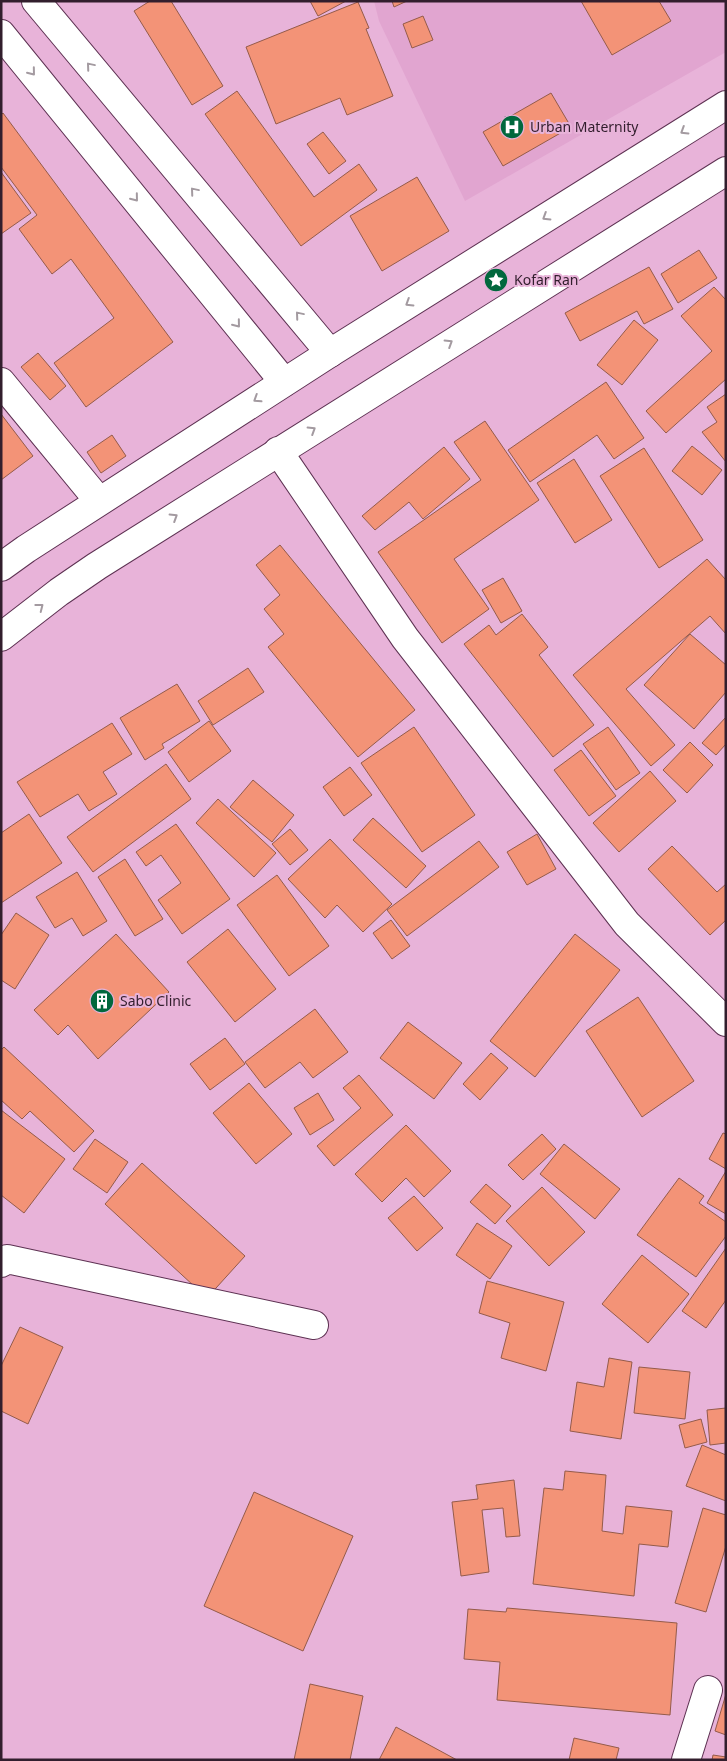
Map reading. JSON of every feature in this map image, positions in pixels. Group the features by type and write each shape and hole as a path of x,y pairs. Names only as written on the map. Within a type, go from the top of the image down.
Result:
{"street":[{"path":"36,1 330,353"},
{"path":"1,34 284,382"},
{"path":"1,567 26,548 284,382 726,105"},
{"path":"1,637 59,592 97,566 726,171"},
{"path":"1,382 100,501"},
{"path":"278,451 405,638 627,924 726,1022"},
{"path":"1,1263 8,1259 314,1324"},
{"path":"686,1760 708,1690"}],"shaded area":[{"name":"Urban Maternity","path":"374,1 726,1 726,52 465,201 379,21"}],"building":[{"path":"150,1 171,1 223,86 192,105 134,11"},
{"path":"310,1 346,1 318,16"},
{"path":"392,1 407,1 394,7"},
{"path":"581,1 659,1 671,21 612,55"},
{"path":"358,2 369,28 366,29 393,96 347,115 340,98 276,124 246,47"},
{"path":"423,16 433,40 412,48 403,24"},
{"path":"237,91 314,197 359,164 377,190 301,246 205,114"},
{"path":"551,93 571,127 503,166 483,132"},
{"path":"3,113 173,342 86,407 54,363 114,318 71,259 52,274 19,229 37,215 1,167 1,115"},
{"path":"323,132 346,161 329,174 307,144"},
{"path":"1,172 31,213 1,234"},
{"path":"417,177 449,231 382,271 350,216"},
{"path":"699,250 717,278 678,303 661,274"},
{"path":"649,267 673,309 644,324 637,311 580,341 565,313"},
{"path":"714,287 726,300 726,379 666,433 646,411 712,351 681,316"},
{"path":"634,320 658,340 622,385 597,365"},
{"path":"38,353 66,386 50,400 21,367"},
{"path":"606,382 644,438 614,459 597,435 530,482 508,450"},
{"path":"726,394 726,462 702,432 717,422 707,407"},
{"path":"1,414 33,456 1,480"},
{"path":"485,421 539,500 454,559 489,609 442,643 378,552 481,480 454,442"},
{"path":"112,435 126,456 101,473 87,452"},
{"path":"692,446 722,470 702,495 672,471"},
{"path":"444,447 470,479 423,519 409,502 375,530 362,516"},
{"path":"644,448 703,540 659,568 600,476"},
{"path":"574,459 612,520 575,543 537,483"},
{"path":"280,545 415,710 358,757 268,647 284,634 264,609 280,595 256,565"},
{"path":"707,559 726,580 726,634 710,616 626,689 675,745 651,766 573,675"},
{"path":"503,578 522,611 501,623 482,590"},
{"path":"522,614 548,647 539,655 594,725 553,757 464,644 489,625 496,635"},
{"path":"690,634 726,665 726,692 694,729 644,685"},
{"path":"248,668 264,692 213,725 198,701"},
{"path":"177,684 200,721 162,744 164,748 145,760 120,718"},
{"path":"726,717 726,744 716,755 702,743"},
{"path":"209,721 231,751 189,782 168,752"},
{"path":"112,723 132,754 103,772 117,794 89,811 78,794 40,817 17,782"},
{"path":"414,727 475,815 422,852 361,763"},
{"path":"608,727 640,773 616,790 583,744"},
{"path":"690,742 713,765 687,793 663,770"},
{"path":"581,750 616,796 589,816 554,770"},
{"path":"166,764 191,799 93,872 67,837"},
{"path":"350,767 372,795 344,816 323,787"},
{"path":"650,771 676,801 619,852 593,823"},
{"path":"253,780 294,815 272,842 230,807"},
{"path":"218,799 276,853 254,877 196,823"},
{"path":"29,814 62,863 1,903 1,833"},
{"path":"373,818 426,866 406,888 353,840"},
{"path":"176,824 230,899 182,934 158,900 181,883 161,855 146,866 136,852"},
{"path":"290,829 308,850 290,865 272,844"},
{"path":"537,834 556,869 527,885 507,852"},
{"path":"330,839 392,904 363,932 337,905 325,918 288,879"},
{"path":"479,841 499,867 407,936 387,910"},
{"path":"672,846 717,892 726,884 726,920 710,935 648,869"},
{"path":"125,859 163,919 135,936 98,877"},
{"path":"77,872 107,921 83,936 72,918 55,928 36,897"},
{"path":"277,875 329,946 289,976 237,905"},
{"path":"16,913 49,935 15,989 1,980 1,935"},
{"path":"391,920 410,946 392,959 373,933"},
{"path":"228,929 276,989 235,1022 187,962"},
{"name":"Sabo Clinic","path":"116,934 169,992 98,1059 68,1025 58,1035 34,1010"},
{"path":"575,934 620,970 535,1077 490,1041"},
{"path":"638,997 694,1081 642,1117 586,1031"},
{"path":"315,1009 348,1052 313,1078 300,1062 265,1088 245,1062"},
{"path":"408,1022 462,1063 434,1099 380,1058"},
{"path":"225,1038 245,1064 210,1090 190,1064"},
{"path":"4,1047 94,1131 74,1152 30,1111 22,1119 1,1100 1,1050"},
{"path":"491,1053 508,1068 480,1100 463,1084"},
{"path":"359,1075 393,1115 334,1166 317,1146 361,1108 343,1088"},
{"path":"249,1083 292,1134 256,1164 213,1113"},
{"path":"318,1093 334,1120 310,1135 294,1108"},
{"path":"1,1110 65,1159 24,1213 1,1195"},
{"path":"406,1125 451,1171 424,1197 406,1178 382,1202 355,1174"},
{"path":"723,1133 726,1134 726,1169 709,1159"},
{"path":"542,1134 556,1149 523,1180 508,1165"},
{"path":"95,1139 128,1162 107,1193 73,1169"},
{"path":"564,1144 620,1189 595,1219 540,1174"},
{"path":"142,1163 245,1256 207,1298 105,1204"},
{"path":"726,1171 726,1214 707,1203"},
{"path":"679,1178 704,1196 699,1203 726,1222 726,1236 696,1277 637,1235"},
{"path":"486,1184 511,1206 495,1224 470,1202"},
{"path":"542,1187 585,1232 549,1266 506,1221"},
{"path":"414,1196 443,1228 417,1251 388,1218"},
{"path":"477,1223 512,1246 490,1279 456,1255"},
{"path":"726,1248 726,1300 706,1328 682,1311"},
{"path":"642,1255 689,1294 648,1343 602,1304"},
{"path":"487,1281 564,1302 546,1371 501,1358 510,1323 479,1313"},
{"path":"20,1327 63,1347 28,1424 1,1411 1,1366"},
{"path":"609,1358 632,1362 621,1439 570,1431 577,1382 604,1387"},
{"path":"639,1367 690,1372 685,1419 634,1413"},
{"path":"726,1408 726,1443 710,1445 707,1410"},
{"path":"701,1419 707,1442 685,1448 679,1425"},
{"path":"702,1445 726,1455 726,1501 686,1486"},
{"path":"565,1471 606,1475 602,1531 623,1534 626,1506 672,1511 668,1547 639,1544 634,1596 533,1584 544,1488 563,1490"},
{"path":"514,1480 520,1536 506,1537 503,1508 482,1510 489,1572 461,1576 452,1502 478,1499 476,1485"},
{"path":"254,1492 353,1536 303,1651 204,1606"},
{"path":"703,1508 726,1515 726,1546 706,1612 675,1603"},
{"path":"507,1608 677,1623 670,1715 497,1700 500,1662 464,1659 468,1609 506,1612"},
{"path":"310,1684 363,1696 350,1760 294,1760"},
{"path":"726,1694 726,1735 715,1731"},
{"path":"396,1727 457,1760 379,1760"},
{"path":"574,1738 619,1748 616,1760 569,1760"},
{"path":"713,1755 726,1757 726,1760 712,1760"}],"place":[{"name":"Urban Maternity","path":"512,127"},
{"name":"Kofar Ran","path":"496,280"},
{"name":"Sabo Clinic","path":"102,1001"}]}
